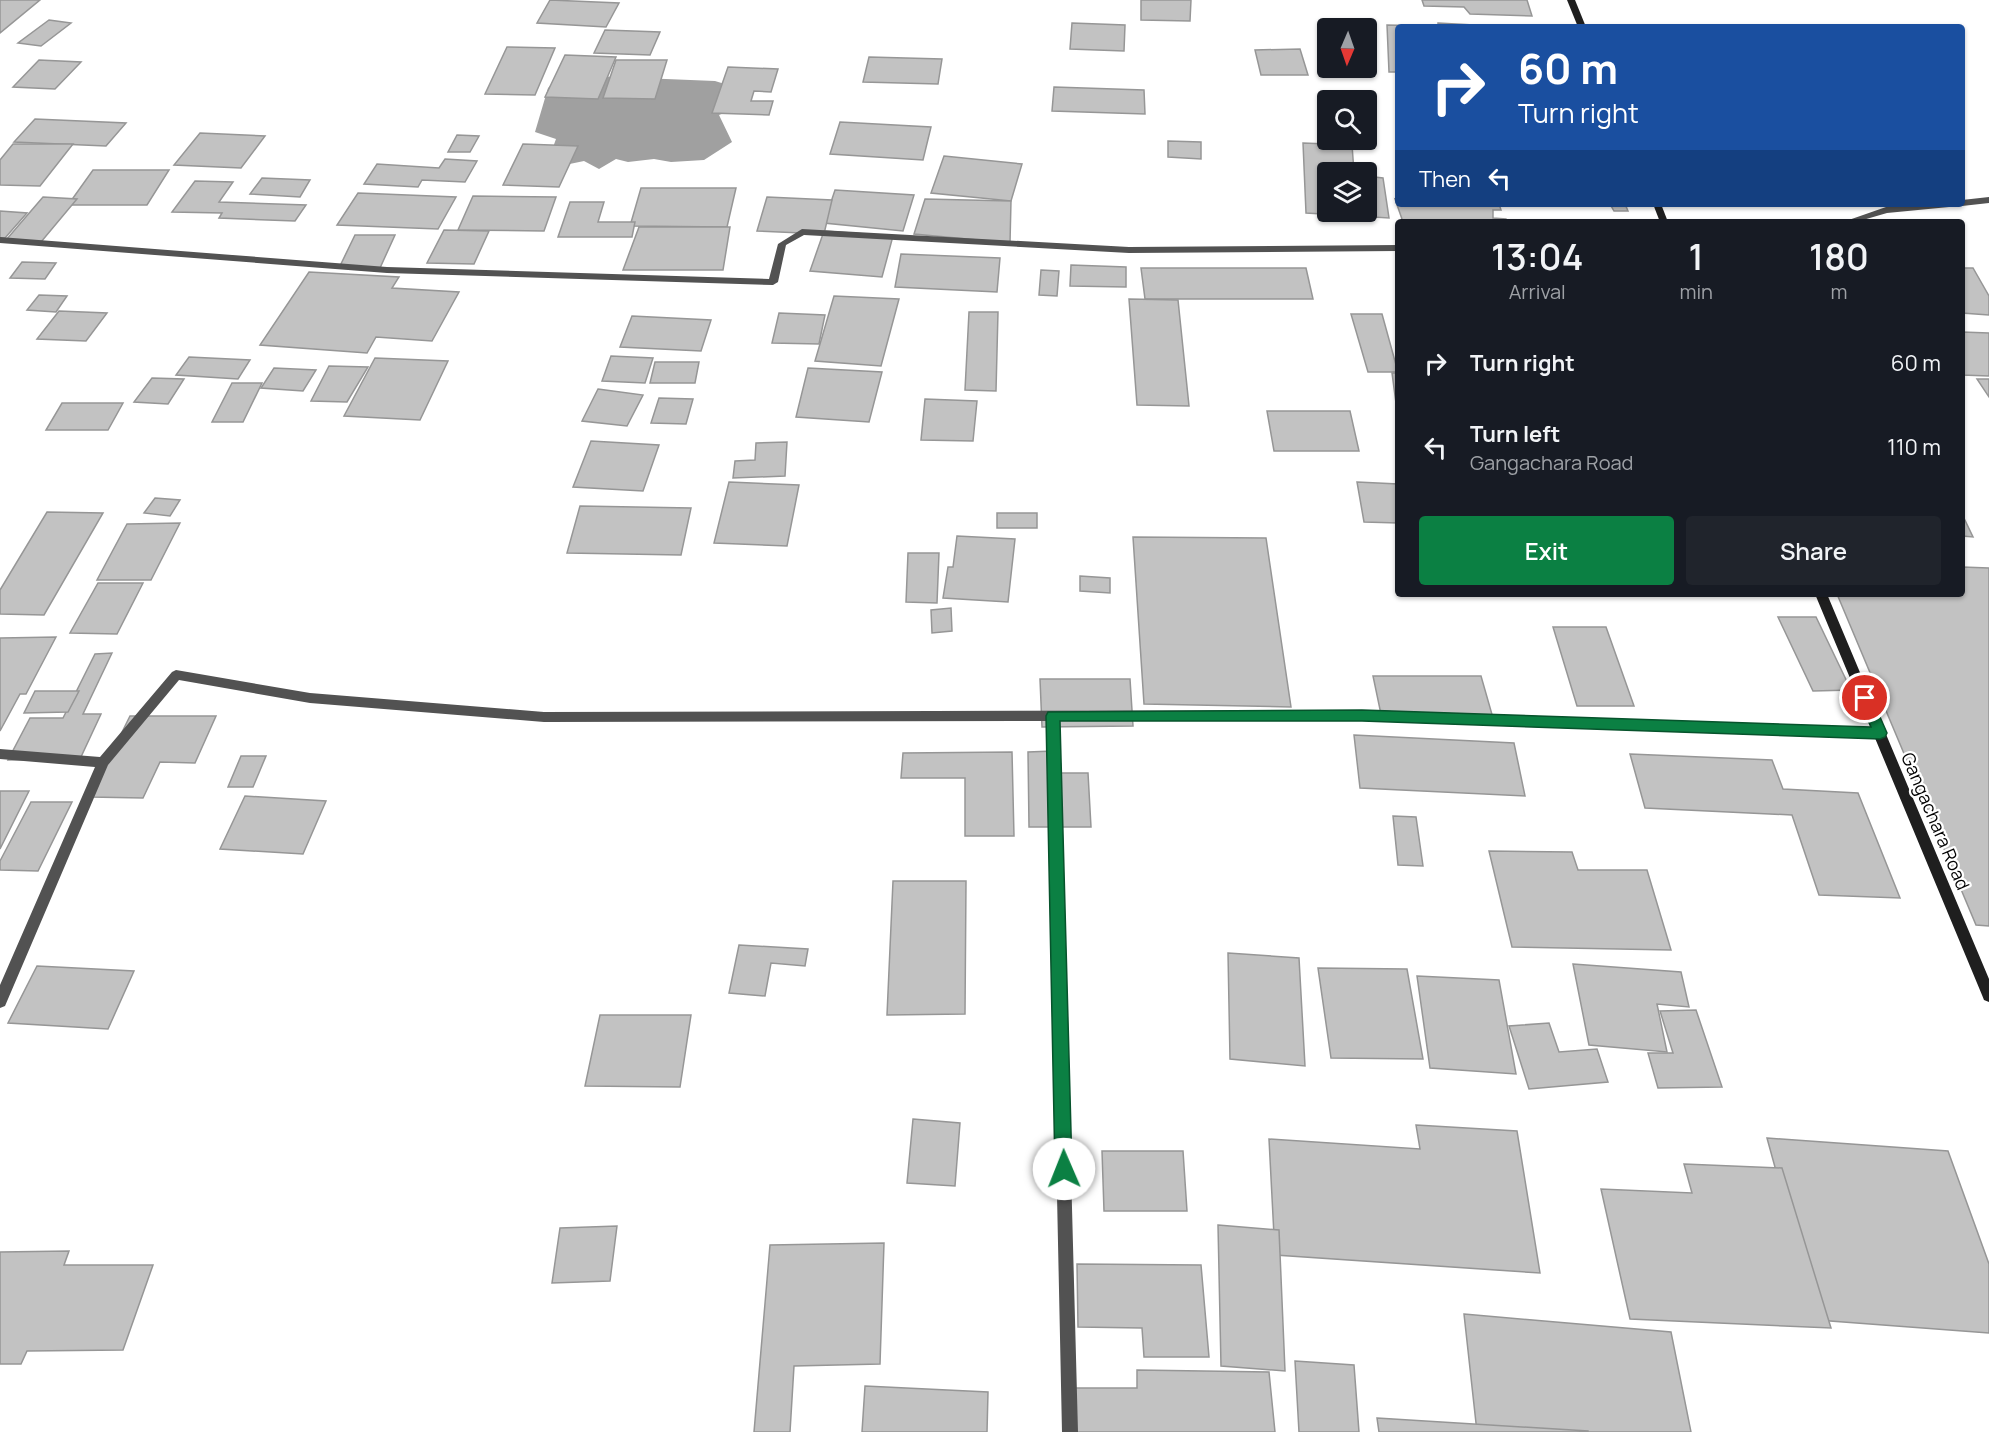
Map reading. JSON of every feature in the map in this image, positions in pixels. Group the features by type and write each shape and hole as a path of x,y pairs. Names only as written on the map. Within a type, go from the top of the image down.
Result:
{"main road":[{"path":"1570,0 1581,24"},
{"name":"Gangachara Road","path":"1822,597 1989,995"}],"street":[{"path":"1965,203 1989,200"},
{"path":"1857,219 1886,210 1917,207"},
{"path":"0,240 387,270 773,282 782,244 802,232 1129,250 1395,248"},
{"path":"0,1001 103,762 176,675 310,698 544,717 1362,715 1880,733"},
{"path":"1053,716 1070,1432"},
{"path":"0,754 103,762"}],"shaded area":[{"path":"592,76 715,81 728,85 729,111 719,115 732,142 704,160 671,162 654,159 628,162 616,159 599,169 584,161 560,166 552,150 556,139 535,132 548,88 557,79"}],"building":[{"path":"0,0 40,0 0,33"},
{"path":"550,0 619,3 606,27 537,23"},
{"path":"1141,0 1191,0 1190,21 1141,20"},
{"path":"1422,0 1527,0 1532,16 1470,14 1464,7 1424,6"},
{"path":"49,20 71,23 41,46 18,43"},
{"path":"1072,23 1125,25 1124,51 1070,49"},
{"path":"1387,25 1395,25 1395,72 1389,72"},
{"path":"605,30 660,32 650,55 594,53"},
{"path":"507,47 555,48 535,95 485,94"},
{"path":"1300,49 1308,75 1261,75 1255,50"},
{"path":"565,55 616,57 598,99 545,97"},
{"path":"869,57 942,59 938,84 863,82"},
{"path":"39,60 81,62 55,89 13,87"},
{"path":"616,60 667,60 655,99 603,98"},
{"path":"728,67 778,69 771,92 754,91 751,101 773,101 769,115 712,113"},
{"path":"1054,87 1144,90 1145,114 1052,111"},
{"path":"35,119 126,123 106,146 14,142"},
{"path":"840,122 931,127 923,160 830,154"},
{"path":"200,133 265,136 241,168 174,165"},
{"path":"457,135 479,136 470,152 448,152"},
{"path":"1168,141 1201,142 1201,159 1168,157"},
{"path":"1303,143 1317,144 1317,150 1352,150 1353,162 1317,162 1317,214 1306,213"},
{"path":"13,144 73,144 40,186 0,185 0,160"},
{"path":"523,144 578,146 559,187 503,185"},
{"path":"944,156 1022,164 1011,201 931,193"},
{"path":"445,159 477,161 465,182 422,180 418,187 364,184 377,164 439,168"},
{"path":"93,170 169,170 147,205 68,205"},
{"path":"1377,177 1383,178 1389,218 1377,217"},
{"path":"262,178 310,180 300,197 250,194"},
{"path":"195,181 233,182 219,202 306,205 295,221 219,218 222,213 172,212"},
{"path":"641,188 736,188 727,227 630,226"},
{"path":"835,190 914,195 903,231 824,223"},
{"path":"358,193 456,197 438,229 337,225"},
{"path":"473,196 556,197 544,231 458,230"},
{"path":"43,197 77,199 41,242 6,240"},
{"path":"767,197 832,200 824,234 757,231"},
{"path":"925,199 1011,201 1010,243 914,234"},
{"path":"570,202 604,202 598,222 635,222 632,237 558,237"},
{"path":"1398,207 1500,207 1501,210 1493,210 1493,218 1506,219 1402,219"},
{"path":"1612,207 1626,207 1628,211 1614,211"},
{"path":"0,211 27,213 5,238 0,238"},
{"path":"639,227 730,227 723,270 623,270"},
{"path":"444,230 489,231 474,264 427,263"},
{"path":"824,231 893,236 882,277 810,271"},
{"path":"355,235 395,235 380,268 339,268"},
{"path":"901,254 1000,258 997,292 895,287"},
{"path":"22,262 56,263 45,279 10,278"},
{"path":"1071,265 1126,267 1126,287 1070,286"},
{"path":"1141,268 1306,268 1313,299 1145,299"},
{"path":"1965,268 1973,268 1989,296 1989,315 1965,313"},
{"path":"1041,270 1059,271 1057,296 1039,295"},
{"path":"309,272 399,277 392,288 459,292 432,341 376,337 367,353 260,345"},
{"path":"39,295 67,296 56,312 27,310"},
{"path":"834,296 899,299 881,366 815,361"},
{"path":"1129,299 1178,300 1189,406 1137,405"},
{"path":"59,311 107,313 86,341 37,339"},
{"path":"969,312 998,312 996,391 965,390"},
{"path":"779,313 825,315 819,344 772,343"},
{"path":"1351,314 1382,314 1395,361 1395,372 1368,372"},
{"path":"632,316 711,320 701,351 620,347"},
{"path":"1965,332 1989,333 1989,376 1965,375"},
{"path":"611,356 653,358 645,383 602,381"},
{"path":"189,357 250,360 238,379 176,375"},
{"path":"375,358 448,361 420,420 344,416"},
{"path":"655,362 699,362 695,383 650,383"},
{"path":"329,366 368,367 347,402 311,401"},
{"path":"274,368 316,370 303,391 261,388"},
{"path":"808,368 882,372 869,422 796,417"},
{"path":"1392,373 1395,373 1395,396"},
{"path":"152,378 184,379 168,404 134,402"},
{"path":"1977,379 1989,379 1989,397"},
{"path":"232,383 262,383 243,422 212,422"},
{"path":"598,389 643,395 627,426 582,421"},
{"path":"659,398 693,399 686,424 651,423"},
{"path":"925,399 977,401 973,441 921,440"},
{"path":"62,403 123,403 108,430 46,430"},
{"path":"1267,411 1350,411 1359,451 1274,451"},
{"path":"591,441 659,445 643,491 573,487"},
{"path":"787,442 785,476 733,478 735,461 755,460 756,443"},
{"path":"729,482 799,485 787,546 714,543"},
{"path":"1357,482 1395,484 1395,523 1364,522"},
{"path":"155,498 180,500 170,516 144,513"},
{"path":"580,506 691,508 681,555 567,553"},
{"path":"47,512 103,513 44,615 0,614 0,590"},
{"path":"997,513 1037,513 1037,528 997,528"},
{"path":"1965,520 1973,537 1965,536"},
{"path":"180,523 151,580 97,580 127,524"},
{"path":"957,536 1015,539 1008,602 943,598 948,567 953,567"},
{"path":"1133,537 1266,538 1291,707 1144,704"},
{"path":"908,553 939,553 937,603 906,602"},
{"path":"1965,567 1989,568 1989,926 1976,925 1838,597 1965,597"},
{"path":"1080,576 1110,578 1110,593 1080,591"},
{"path":"98,583 143,583 117,634 70,633"},
{"path":"951,608 952,631 932,633 931,610"},
{"path":"1778,617 1816,617 1851,690 1813,691"},
{"path":"1553,627 1606,627 1634,706 1577,706"},
{"path":"56,637 26,694 20,694 0,731 0,638"},
{"path":"112,653 83,714 101,714 80,759 8,760 30,718 63,718 95,654"},
{"path":"1373,676 1481,676 1493,718 1382,719"},
{"path":"1040,679 1130,679 1133,726 1042,727"},
{"path":"35,691 79,691 68,712 24,713"},
{"path":"130,716 216,716 195,763 160,762 143,798 90,797"},
{"path":"1354,735 1514,743 1525,796 1360,788"},
{"path":"1053,751 1054,773 1088,773 1091,827 1029,827 1028,752"},
{"path":"1012,752 1014,836 965,836 965,778 901,778 903,753"},
{"path":"1630,754 1772,760 1783,789 1858,793 1900,898 1819,895 1792,815 1645,808"},
{"path":"241,756 266,756 253,787 228,787"},
{"path":"0,791 29,791 0,849"},
{"path":"245,796 326,801 303,854 220,849"},
{"path":"31,802 72,802 38,871 0,870 0,861"},
{"path":"1393,816 1416,817 1423,866 1398,865"},
{"path":"1489,851 1572,852 1578,870 1647,870 1671,950 1512,947"},
{"path":"893,881 966,881 965,1014 887,1015"},
{"path":"739,945 808,949 805,966 771,963 765,996 729,993"},
{"path":"1228,953 1299,958 1305,1066 1230,1059"},
{"path":"1573,964 1681,972 1689,1007 1657,1004 1667,1052 1589,1045"},
{"path":"37,966 134,971 108,1029 8,1023"},
{"path":"1318,968 1407,969 1423,1059 1331,1058"},
{"path":"1417,976 1499,980 1516,1074 1430,1068"},
{"path":"1696,1010 1722,1087 1658,1088 1648,1053 1673,1053 1660,1011"},
{"path":"600,1015 691,1015 680,1087 585,1086"},
{"path":"1549,1023 1559,1052 1597,1049 1608,1082 1529,1089 1509,1026"},
{"path":"913,1119 960,1123 955,1186 907,1183"},
{"path":"1416,1125 1517,1131 1540,1273 1275,1255 1269,1139 1420,1149"},
{"path":"1767,1138 1948,1151 1989,1264 1989,1333 1817,1320"},
{"path":"1102,1151 1183,1151 1187,1211 1104,1211"},
{"path":"1684,1164 1782,1168 1831,1328 1630,1319 1601,1189 1692,1193"},
{"path":"1218,1225 1279,1230 1285,1371 1221,1366"},
{"path":"617,1226 610,1281 552,1283 560,1228"},
{"path":"884,1243 880,1364 794,1366 790,1432 754,1432 770,1245"},
{"path":"69,1251 64,1265 153,1265 123,1350 27,1351 21,1364 0,1364 0,1252"},
{"path":"1077,1264 1201,1265 1209,1357 1144,1357 1142,1328 1078,1327"},
{"path":"1464,1314 1671,1332 1691,1432 1477,1432"},
{"path":"1295,1361 1354,1365 1359,1432 1299,1432"},
{"path":"1137,1370 1269,1372 1275,1432 1076,1432 1074,1388 1137,1388"},
{"path":"865,1386 988,1392 987,1432 862,1432"},
{"path":"1377,1418 1588,1431 1588,1432 1379,1432"}],"route":[{"path":"1064,1169 1053,716 1362,715 1880,733 1865,698"}]}
